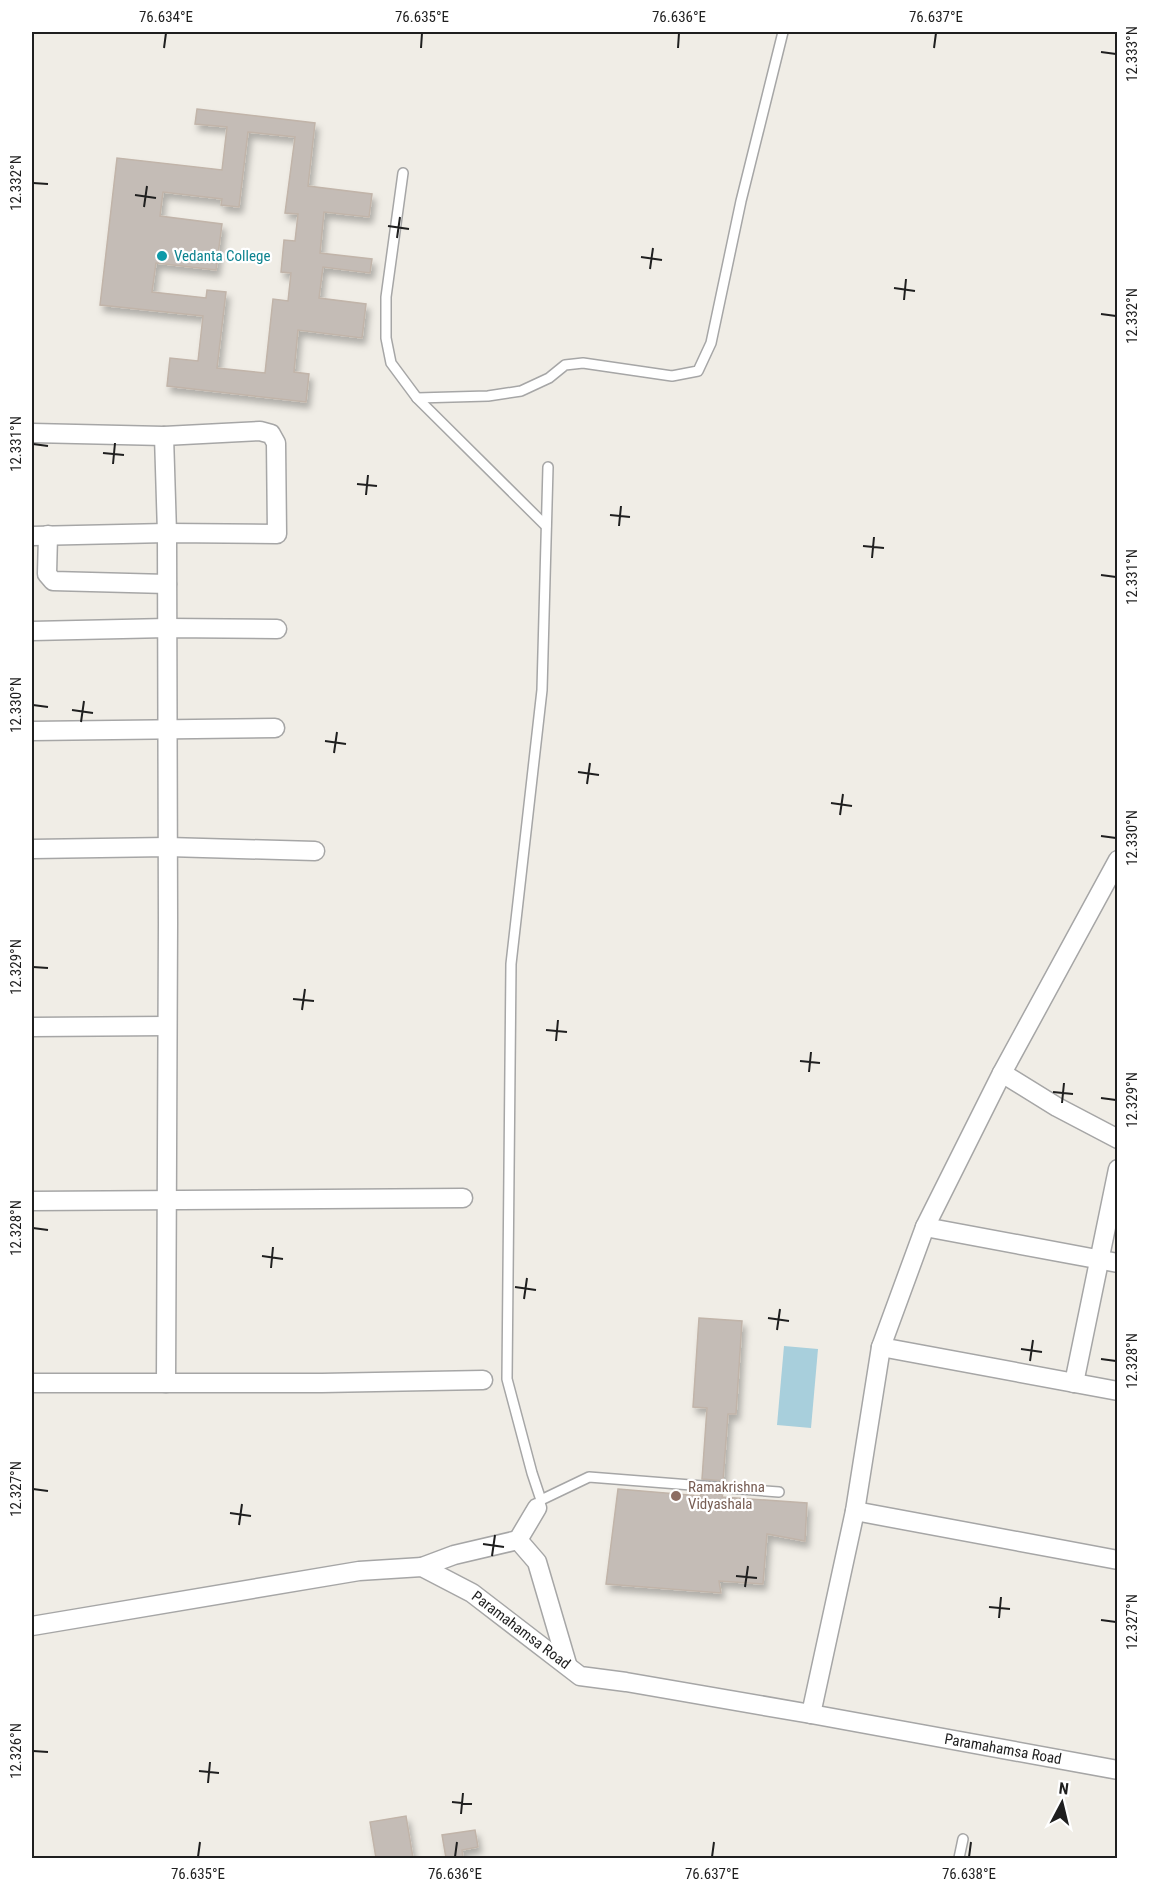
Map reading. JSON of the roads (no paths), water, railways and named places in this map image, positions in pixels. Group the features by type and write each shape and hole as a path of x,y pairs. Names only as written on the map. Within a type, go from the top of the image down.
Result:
{"street":[{"path":"32,433 164,436 260,431 271,434 276,443 277,534 40,535 47,574 53,581 167,584"},
{"path":"164,436 168,847 166,1383"},
{"path":"32,631 167,628 277,629"},
{"path":"32,731 275,728"},
{"path":"32,849 168,847 315,851"},
{"path":"811,1714 855,1511 881,1347 925,1227 1002,1073 1118,860"},
{"path":"32,1027 167,1026"},
{"path":"1002,1073 1057,1107 1118,1139"},
{"path":"1074,1383 1118,1169"},
{"path":"32,1201 463,1198"},
{"path":"925,1227 1118,1263"},
{"path":"881,1347 1118,1390"},
{"path":"32,1383 322,1383 483,1380"},
{"path":"32,1626 359,1571 422,1567 454,1555 519,1540 539,1504"},
{"path":"855,1511 1118,1560"},
{"path":"519,1540 537,1562 567,1664"},
{"name":"Paramahamsa Road","path":"422,1567 472,1593 580,1676 811,1714 1118,1770"}],"lane":[{"path":"417,398 488,396 521,391 549,378 565,364 583,363 672,376 698,371 711,343 741,201 783,32"},
{"path":"403,173 386,297 386,338 391,363 417,398 546,526"},
{"path":"548,467 542,690 511,964 507,1379 539,1504 589,1477 778,1492"},
{"path":"959,1858 963,1839"}],"water":[{"path":"784,1346 818,1349 811,1428 777,1425"}],"place":[{"name":"Vedanta College","path":"162,256"},
{"name":"Ramakrishna Vidyashala","path":"676,1496"}]}
